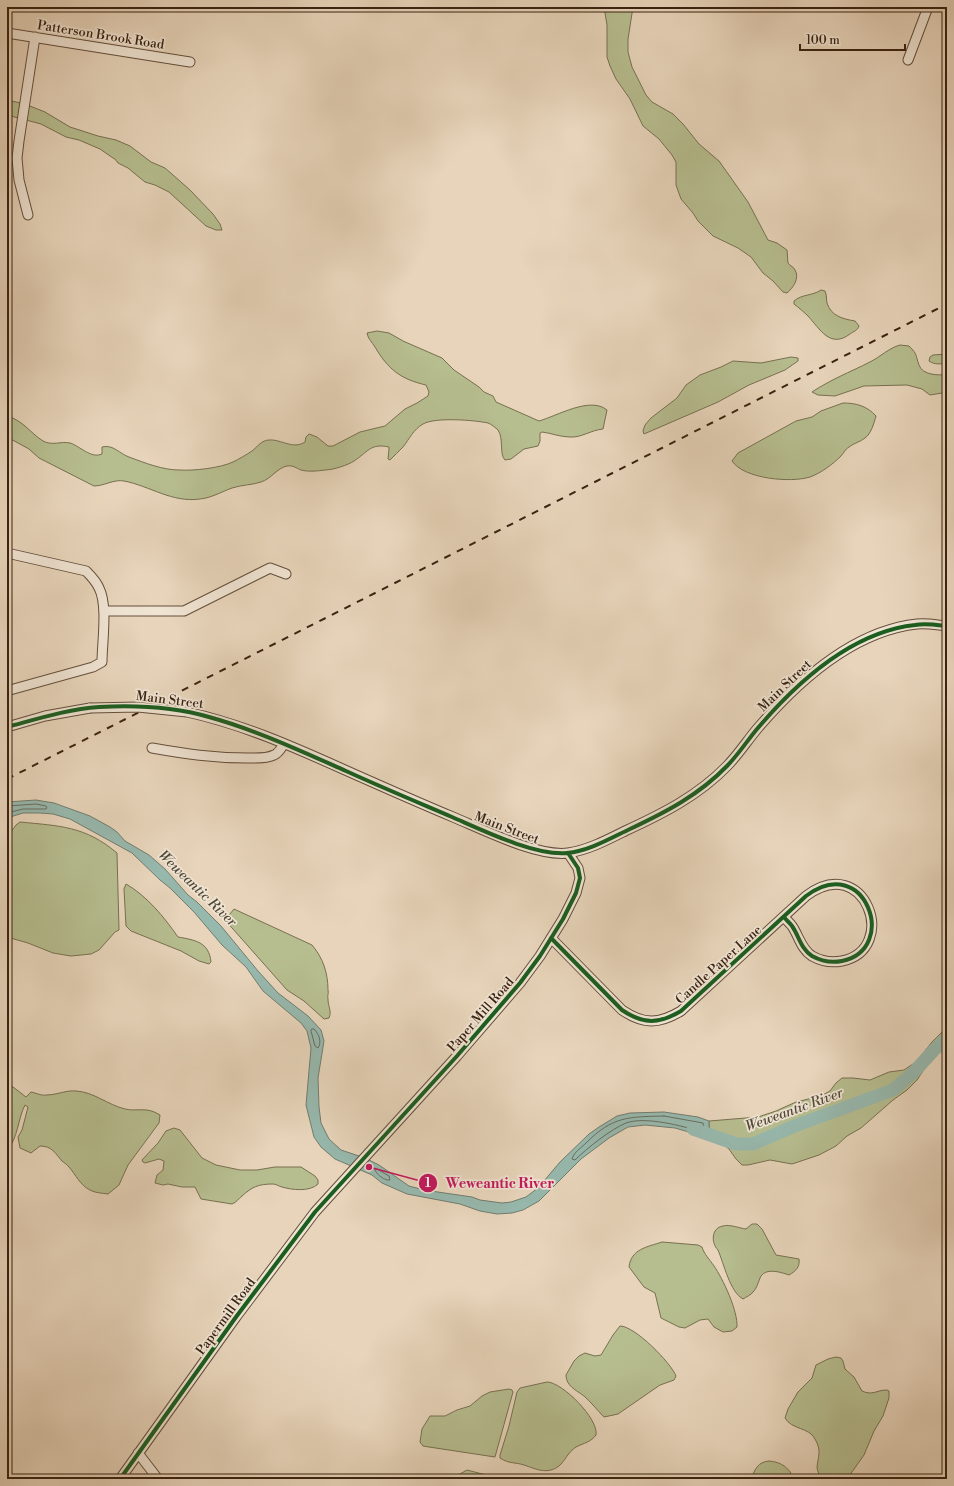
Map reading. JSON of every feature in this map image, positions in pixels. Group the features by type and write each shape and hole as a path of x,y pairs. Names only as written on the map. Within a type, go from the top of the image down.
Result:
{"street":[{"path":"908,60 928,7"},
{"name":"Patterson Brook Road","path":"7,33 190,62"},
{"path":"28,215 18,180 17,158 36,37"},
{"path":"7,553 86,571 94,579 100,589 104,611 102,662 93,667 7,692"},
{"path":"104,611 184,611 270,568 286,574"},
{"name":"Main Street","path":"7,727 45,716 90,708 138,707 187,712 209,717 284,744 492,834 534,849 549,852 568,853 595,846 670,810 701,790 728,766 758,728 798,686 854,644 886,630 906,626 918,624 947,626"},
{"path":"152,748 195,756 264,758 274,756 280,752 284,744"},
{"name":"Paper Mill Road","path":"353,1170 457,1056 520,983 540,956 576,893 580,878 578,868 568,853"},
{"name":"Candle Paper Lane","path":"551,938 622,1010 631,1016 652,1022 670,1018 682,1011 806,896 815,889 828,884 841,885 853,890 865,900 870,909 872,920 871,933 866,944 858,953 847,960 835,962 823,961 812,956 803,947 792,926 784,917"},
{"name":"Papermill Road","path":"120,1479 275,1264 315,1212 353,1170"},
{"path":"138,1453 158,1479"}],"green space":[{"path":"604,7 633,7 628,39 628,52 632,67 646,95 652,102 673,114 699,144 719,161 748,202 768,240 777,243 787,250 788,263 794,269 797,276 793,286 787,293 783,292 763,273 751,257 738,248 713,236 698,221 681,199 676,185 676,162 659,139 643,126 630,99 616,79 610,66 607,57 607,25"},
{"path":"7,100 25,104 45,112 70,127 116,140 130,146 151,162 165,168 190,190 213,214 222,230 216,230 206,226 169,192 145,182 128,168 118,163 115,159 100,149 79,140 66,137 41,124 7,115"},
{"path":"821,290 825,291 827,303 831,311 842,318 855,321 859,326 856,330 843,338 837,339 826,336 808,316 794,304 794,301 797,299"},
{"path":"377,331 389,333 403,341 442,358 454,370 484,392 493,396 496,402 539,421 573,408 592,405 600,406 607,410 603,429 574,437 542,432 540,433 540,441 538,446 524,449 511,459 505,460 502,454 500,434 491,424 464,420 436,420 420,426 390,460 388,459 389,447 377,446 373,447 359,458 344,466 328,470 310,471 301,470 293,466 287,466 280,469 265,481 239,486 208,497 190,500 180,499 124,481 116,481 94,486 39,458 29,449 7,437 7,416 18,421 38,438 46,442 70,443 94,455 102,454 102,447 106,446 113,448 126,456 154,466 173,470 207,469 228,464 252,451 266,440 274,440 296,445 305,442 306,437 309,434 317,437 328,446 333,446 360,432 385,426 405,409 428,396 429,392 426,385 409,380 402,376 385,361 370,340 367,333"},
{"path":"900,345 909,346 914,351 919,365 927,373 935,375 947,374 947,396 942,393 930,395 922,389 907,385 864,386 835,396 818,395 812,392 870,362 892,348"},
{"path":"947,354 947,363 935,364 929,361 930,357 933,355"},
{"path":"791,357 798,358 798,361 785,370 749,385 718,402 644,434 643,431 645,425 651,418 677,398 686,385 700,375 733,361 761,363"},
{"path":"843,403 857,404 865,407 876,416 871,431 863,439 848,448 827,468 818,473 802,479 791,480 768,478 747,472 738,467 732,461 738,453 796,421 812,417 821,411"},
{"path":"20,822 60,826 83,832 94,837 117,853 119,930 115,932 99,950 91,954 71,956 53,953 28,943 7,937 7,837"},
{"path":"126,884 134,889 155,908 178,937 190,939 204,946 210,955 211,962 209,964 199,961 181,951 131,931 126,926 124,889"},
{"path":"234,909 312,945 322,960 326,972 330,1011 329,1018 324,1019 304,1001 287,990 225,920"},
{"path":"947,1027 947,1048 935,1055 917,1080 907,1090 893,1100 861,1128 847,1136 836,1146 819,1155 792,1164 770,1160 742,1165 729,1149 721,1143 709,1138 709,1121 758,1117 796,1102 821,1096 830,1091 842,1078 870,1080 889,1072 904,1070 916,1062 932,1042"},
{"path":"7,1085 13,1087 26,1097 31,1092 44,1095 72,1091 83,1092 125,1109 155,1112 160,1115 159,1123 128,1165 119,1185 108,1194 96,1192 83,1185 68,1166 48,1147 40,1146 31,1153 20,1148 18,1137 22,1130 28,1107 25,1105 16,1134 7,1150"},
{"path":"174,1128 180,1130 202,1158 216,1165 240,1170 257,1170 275,1167 301,1167 315,1176 318,1180 318,1184 315,1187 301,1190 281,1187 274,1184 259,1185 249,1190 232,1204 201,1199 195,1187 182,1187 155,1183 157,1175 163,1170 164,1161 159,1159 145,1163 142,1160 158,1143 166,1131"},
{"path":"752,1224 757,1224 762,1229 776,1255 799,1259 799,1264 794,1272 789,1275 773,1271 765,1272 751,1294 743,1299 734,1290 731,1284 718,1250 714,1244 713,1236 719,1227 731,1226 746,1229"},
{"path":"662,1242 698,1245 702,1247 718,1272 733,1304 737,1327 732,1331 723,1332 714,1327 708,1319 700,1320 685,1328 679,1327 661,1318 655,1293 644,1287 629,1267 630,1261 636,1252 645,1247"},
{"path":"620,1326 634,1332 652,1346 673,1370 676,1376 674,1380 660,1385 618,1414 604,1417 587,1398 570,1385 566,1379 566,1375 574,1361 579,1356 585,1353 595,1356 601,1355"},
{"path":"836,1357 841,1358 845,1369 854,1377 862,1391 872,1393 887,1390 889,1391 889,1398 883,1416 874,1431 864,1455 847,1479 822,1479 817,1469 819,1450 815,1439 809,1432 792,1425 785,1418 788,1409 798,1392 812,1378 816,1365"},
{"path":"547,1382 561,1388 578,1402 592,1420 596,1435 590,1441 573,1449 563,1462 555,1469 546,1471 506,1461 500,1458 517,1392 520,1388"},
{"path":"509,1389 513,1392 495,1457 423,1446 420,1442 422,1429 430,1416 445,1416 470,1406 482,1396 490,1392"},
{"path":"769,1461 782,1464 791,1473 786,1479 751,1479 760,1464"},
{"path":"467,1470 490,1476 513,1479 451,1479"}],"water":[{"path":"36,800 54,803 90,816 110,827 125,841 149,855 165,869 188,895 221,926 278,993 308,1016 321,1030 324,1041 318,1078 319,1107 321,1123 329,1139 341,1150 365,1158 379,1165 409,1186 424,1190 472,1197 480,1200 502,1203 511,1202 526,1197 538,1188 560,1162 589,1134 617,1116 630,1113 664,1112 698,1117 709,1121 709,1138 675,1128 645,1125 628,1127 609,1138 581,1159 539,1201 523,1210 512,1213 497,1214 480,1211 460,1204 407,1194 382,1183 372,1175 335,1159 321,1147 314,1137 306,1105 311,1048 307,1031 301,1023 263,991 246,967 222,945 194,912 132,853 70,819 53,814 23,813 7,818 7,802"}],"waterway":[{"name":"Weweantic River","path":"693,1129 736,1144 753,1144 792,1127 893,1090 913,1073 947,1038"}],"railway":[{"path":"7,779 947,304"}],"cycle path":[{"path":"7,727 64,712 87,708 127,706 183,711 227,722 278,741 478,829 509,841 554,853 567,853 583,850 608,840 682,802 705,786 727,766 757,729 790,694 808,677 847,649 869,638 891,630 919,624 947,626"},
{"path":"120,1479 236,1317 315,1212 457,1056 520,983 540,956 563,919 576,893 580,878 578,868 568,853"},
{"path":"551,938 622,1010 637,1018 652,1021 666,1018 681,1011 806,896 827,885 845,885 859,894 868,907 872,923 869,939 860,953 842,961 830,962 815,958 808,953 792,926 784,917"}],"place":[{"name":"Weweantic River","path":"369,1167"}]}
